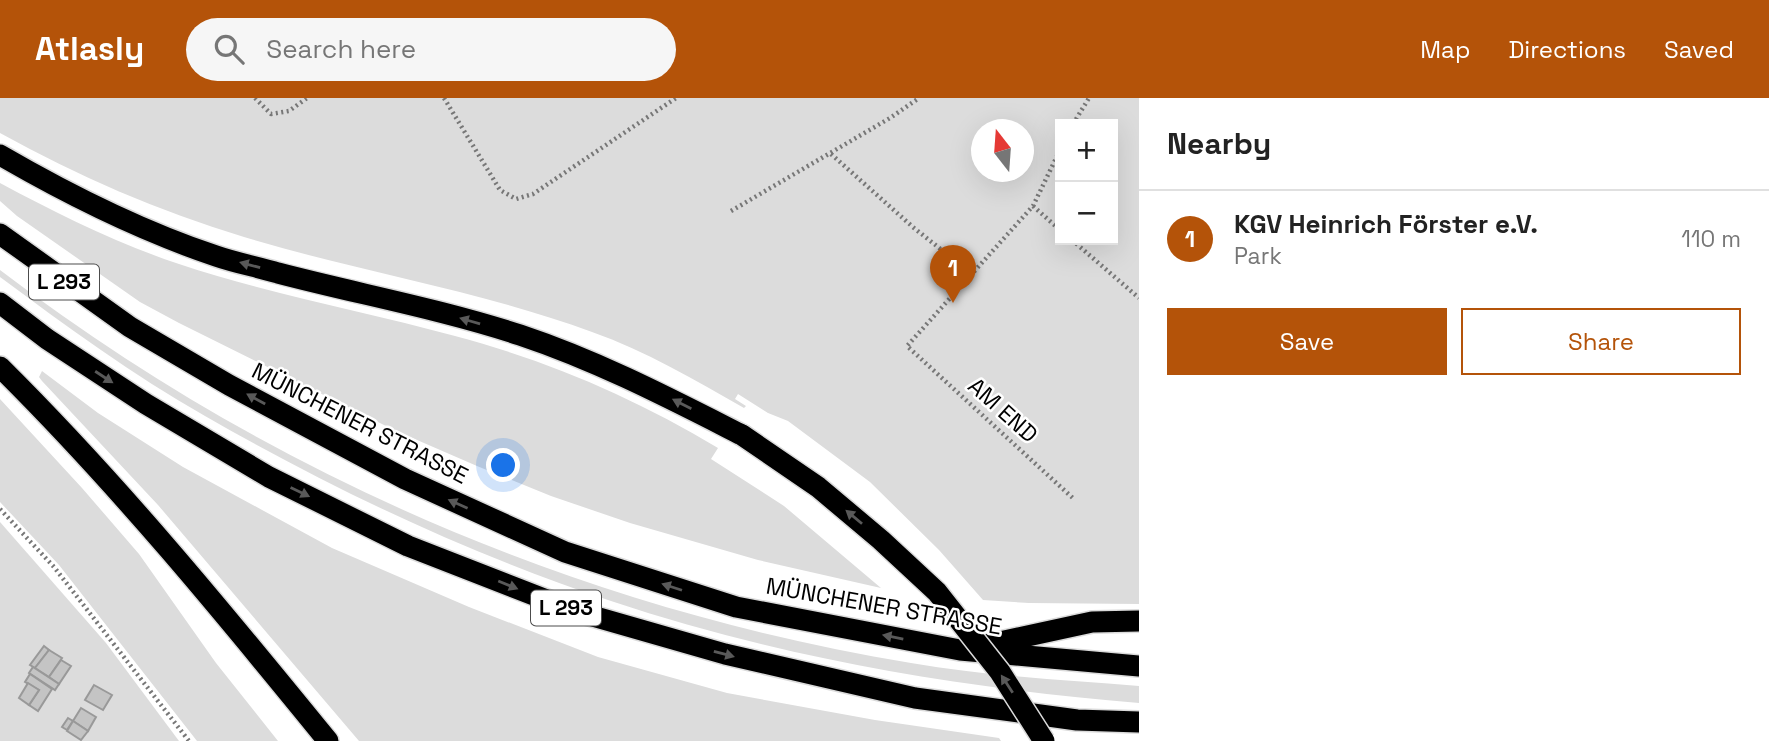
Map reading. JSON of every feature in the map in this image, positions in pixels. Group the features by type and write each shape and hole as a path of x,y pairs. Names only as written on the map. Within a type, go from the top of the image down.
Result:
{"highway":[{"path":"0,155 37,177 132,223 217,257 428,309 519,335 608,368 742,435 818,487 937,592 1000,672 1044,741"},
{"name":"MÜNCHENER STRASSE","path":"0,234 130,327 229,384 405,479 565,552 736,607 960,650 1139,666"},
{"name":"L 293","path":"0,303 47,339 146,404 269,477 408,546 575,611 725,654 915,698 1077,720 1139,722"},
{"path":"0,366 54,420 136,510 328,741"},
{"path":"960,650 1091,622 1139,621"}],"path":[{"path":"255,98 271,114 289,111 307,98"},
{"path":"444,98 500,190 516,199 533,194 676,98"},
{"path":"731,211 831,154 919,98"},
{"path":"1076,119 1089,98"},
{"path":"831,154 914,229 972,274 1033,206 1055,160"},
{"path":"1033,206 1055,226"},
{"path":"1078,245 1139,298"},
{"name":"AM END","path":"972,274 907,346 1075,499"},
{"path":"0,509 54,567 190,741"}],"shaded area":[{"path":"0,98 1139,98 1139,604 983,600 939,550 870,482 788,421 768,413 738,394 735,399 746,406 744,408 632,348 592,332 506,304 244,237 150,204 59,164 0,133"},
{"path":"0,183 88,227 179,264 490,346 558,369 623,397 718,448 711,459 784,506 881,588 758,560 630,523 551,496 394,430 140,302 17,216 0,201"},
{"path":"0,270 102,343 209,410 318,469 432,522 548,568 666,607 788,639 911,663 968,671 1139,686 1139,703 1005,689 872,668 740,639 558,583 403,519 254,443 178,400 100,349 0,277"},
{"path":"42,371 98,413 183,467 332,548 469,607 598,657 727,693 875,720 999,738 1001,741 359,741 158,505 42,381 39,377"},
{"path":"0,399 139,554 216,663 278,741 197,741 59,565 0,502"},
{"path":"0,522 106,643 179,741 0,741"}],"building":[{"path":"44,646 49,650 35,668 30,665"},
{"path":"49,650 62,658 49,677 35,668"},
{"path":"61,660 71,666 59,684 49,677"},
{"path":"33,667 59,684 55,690 29,673"},
{"path":"30,674 52,689 38,711 29,705 39,690 25,682"},
{"path":"28,683 39,690 29,705 19,698"},
{"path":"94,685 112,695 103,710 85,700"},
{"path":"81,708 96,717 88,731 73,721"},
{"path":"68,718 73,721 67,730 62,727"},
{"path":"73,721 88,731 81,740 67,731"}],"place":[{"name":"KGV Heinrich Förster e.V.","path":"953,303"}]}
